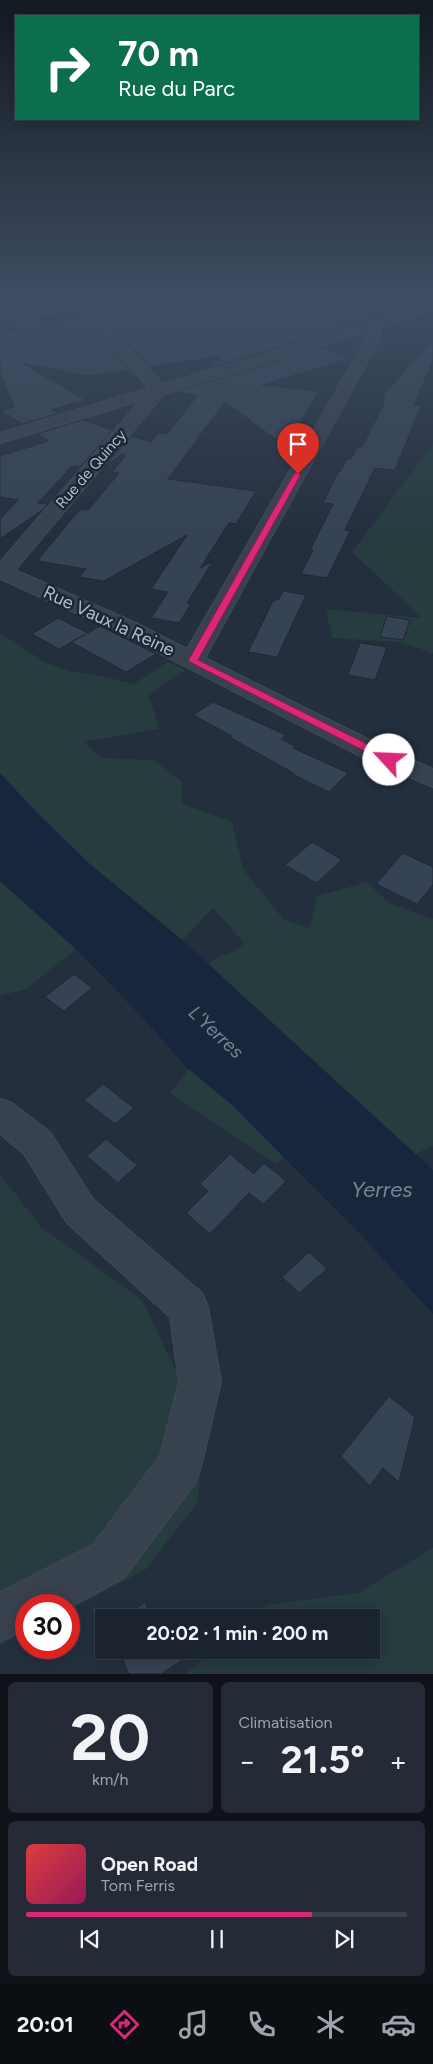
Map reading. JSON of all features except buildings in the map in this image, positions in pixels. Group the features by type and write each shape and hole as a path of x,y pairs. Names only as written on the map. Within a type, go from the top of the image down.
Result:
{"street":[{"path":"149,378 159,389"},
{"path":"0,438 196,378"},
{"path":"192,661 351,378"},
{"name":"Rue de Quincy","path":"1,571 159,389"},
{"name":"Rue Vaux la Reine","path":"1,571 128,628 358,745 433,780"},
{"path":"0,1114 37,1143 80,1211 188,1307 200,1382 179,1467 109,1560 0,1616"}],"green space":[{"path":"433,444 433,653 400,642 332,638 326,609 422,618 352,552"},
{"path":"0,633 43,661 68,671 102,676 134,684 168,662 185,670 149,695 159,729 84,742 102,758 153,760 182,782 182,804 232,822 243,869 284,920 310,928 317,896 367,882 389,903 433,919 433,1146 415,1154 366,1109 288,1124 283,1158 276,1164 170,1093 212,1040 234,988 209,964 213,960 239,948 244,943 213,908 182,940 90,865 0,773"},
{"path":"0,881 76,949 26,989 0,996"},
{"path":"0,1174 41,1227 142,1300 203,1428 198,1502 146,1569 80,1604 80,1594 15,1594 15,1638 0,1645"},
{"path":"433,1548 433,1674 186,1674 204,1659 380,1659 380,1609 262,1609 267,1605 358,1593"}],"water":[{"name":"Yerres","path":"0,773 39,815 90,864 182,940 433,1170 433,1314 361,1235 231,1104 186,1067 147,1022 76,949 0,881"}],"route":[{"path":"298,474 192,661 389,760"}],"water label":[{"name":"L'Yerres","path":"216,1032"}]}
